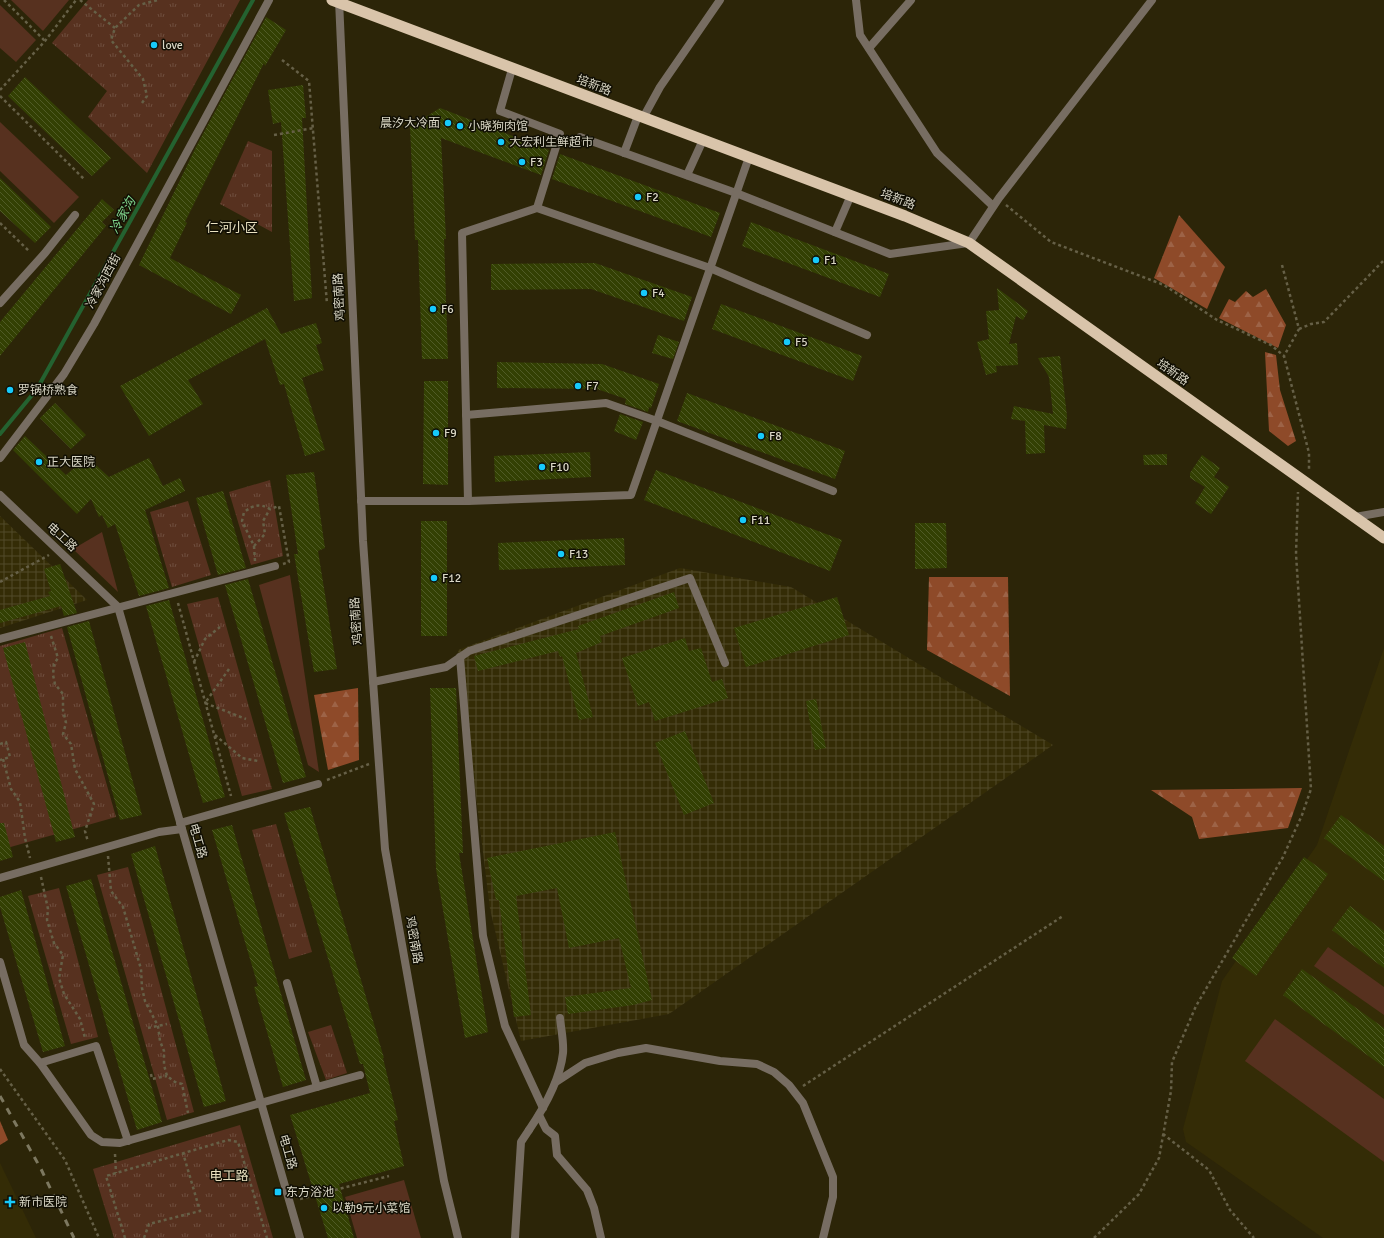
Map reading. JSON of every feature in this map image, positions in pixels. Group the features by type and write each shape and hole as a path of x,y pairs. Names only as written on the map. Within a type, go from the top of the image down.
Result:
{"highway":[{"name":"培新路","path":"337,1 512,69 749,157 969,243 1384,538"}],"street":[{"name":"冷家沟西街","path":"0,458 64,374 94,324 269,0"},
{"path":"624,153 641,117 720,0"},
{"path":"856,0 860,35 937,154 993,206"},
{"path":"869,48 911,0"},
{"path":"580,137 736,193 890,254 969,243 999,198 1152,0"},
{"name":"鸡密南路","path":"337,1 361,501 385,849 444,1181 458,1238"},
{"path":"512,69 500,111 560,134 537,208"},
{"path":"687,175 703,140"},
{"path":"361,501 468,501 631,495 749,157"},
{"path":"835,232 850,196"},
{"path":"468,501 462,233 537,208 710,268 867,335"},
{"path":"0,303 45,253 75,215"},
{"path":"466,415 606,403 657,421 833,491"},
{"name":"电工路","path":"0,496 118,607 300,1238"},
{"path":"1354,518 1384,512"},
{"path":"0,639 275,566"},
{"path":"373,682 446,667 469,651 690,578 725,664"},
{"path":"460,657 482,936 506,1026 541,1111 546,1129 555,1136 557,1155 587,1190 594,1208 601,1238"},
{"path":"0,878 181,826 318,784"},
{"path":"0,962 24,1045 40,1063 91,1135 102,1142 115,1143 128,1141 360,1075"},
{"path":"287,983 317,1087"},
{"path":"515,1238 521,1142 541,1111 556,1082 563,1052 560,1018"},
{"path":"40,1063 96,1046 128,1141"},
{"path":"556,1082 585,1063 618,1053 646,1048 720,1062 757,1064 774,1072 803,1103 833,1177 833,1197 823,1238"}],"path":[{"path":"4,0 45,41"},
{"path":"0,90 45,41 76,0"},
{"path":"80,0 115,28"},
{"path":"142,103 147,96 143,78 111,40 115,28 139,5 158,0"},
{"path":"282,60 309,80 327,304"},
{"path":"0,96 85,180"},
{"path":"274,135 314,128"},
{"path":"999,198 1051,242 1164,285 1217,320 1270,345 1284,356 1309,453 1309,485"},
{"path":"0,223 30,252"},
{"path":"1284,356 1299,329 1311,324 1324,322 1384,260"},
{"path":"1282,265 1299,329"},
{"path":"1094,1238 1139,1194 1159,1158 1171,1091 1172,1062 1196,1006 1283,857 1302,815 1311,789 1296,554 1299,478"},
{"path":"255,572 254,546 242,521 244,512 253,506 262,505 270,509"},
{"path":"254,546 265,534 263,521 270,509 279,506 289,562 275,566"},
{"path":"0,582 58,550"},
{"path":"175,592 231,796"},
{"path":"48,626 58,658 54,664 53,675 55,684 63,694 63,710 66,723 63,734 72,744 75,769 94,804 85,831 90,852"},
{"path":"194,662 205,639 220,627"},
{"path":"205,703 229,669"},
{"path":"205,703 246,719"},
{"path":"214,734 242,758 258,761"},
{"path":"0,740 0,744 6,742 10,757 1,760 11,789 20,802 25,838 36,867 48,909 46,920 54,944 63,955 59,978 64,994 80,1019 89,1048"},
{"path":"318,784 379,760"},
{"path":"107,847 111,891 123,907 141,969 144,1001 158,1026 160,1041 164,1051 164,1065 167,1076 175,1082 182,1084 191,1123"},
{"path":"794,1092 1063,916"},
{"path":"148,1028 167,1024"},
{"path":"0,1069 66,1160 99,1238"},
{"path":"150,1074 152,1079 167,1076"},
{"path":"1163,1134 1209,1170 1230,1210 1254,1238"},
{"path":"125,1238 106,1176 228,1140 238,1142 267,1238"},
{"path":"115,1143 116,1173"},
{"path":"144,1238 149,1224 200,1211 183,1153"},
{"path":"290,1202 390,1176"}],"shaded area":[{"path":"0,516 87,600 0,628"},
{"path":"680,568 791,587 1053,745 669,1014 521,1041 490,909 458,650"},
{"path":"1384,648 1384,1238 1323,1238 1186,1142 1183,1129 1222,981 1317,845"},
{"name":"新市医院","path":"0,1163 2,1167 36,1238 0,1238"}],"green space":[{"path":"11,0 69,0 43,31"},
{"path":"88,0 240,0 147,173 88,117 107,91 52,43"},
{"path":"0,5 36,40 16,62 0,48"},
{"path":"0,122 79,197 54,223 0,171"},
{"path":"248,141 272,151 272,232 220,204"},
{"path":"1179,215 1225,267 1207,309 1154,278"},
{"path":"1266,289 1286,325 1278,348 1219,318 1229,299 1235,302 1246,291 1253,297"},
{"path":"1265,352 1276,355 1280,390 1296,441 1288,446 1269,431"},
{"path":"270,480 283,556 251,565 229,492"},
{"path":"188,501 211,575 172,587 150,512"},
{"path":"102,532 118,592 73,549"},
{"path":"290,575 319,772 308,765 259,585"},
{"path":"929,577 1008,577 1010,696 927,650"},
{"path":"218,597 272,789 242,796 187,604"},
{"path":"62,628 116,817 0,850 0,646"},
{"path":"358,688 359,760 328,770 314,695"},
{"path":"1302,788 1288,828 1199,839 1192,817 1151,790"},
{"path":"276,824 312,952 289,959 252,830"},
{"path":"128,867 194,1112 167,1120 97,875"},
{"path":"59,888 98,1037 71,1044 28,896"},
{"path":"1328,947 1384,987 1384,1015 1314,966"},
{"path":"1275,1019 1384,1099 1384,1162 1245,1061"},
{"path":"331,1025 347,1073 326,1080 308,1032"},
{"path":"0,1121 8,1140 0,1145"},
{"path":"240,1125 273,1238 114,1238 93,1169"},
{"path":"404,1180 421,1238 357,1238 345,1197"}],"building":[{"path":"266,17 286,30 265,66 264,63 185,222 187,223 170,258 241,295 231,314 139,265 196,147"},
{"path":"25,77 111,158 92,176 8,96"},
{"path":"303,85 306,118 302,118 312,298 294,301 281,122 273,124 268,90"},
{"name":"F3","path":"440,108 549,150 541,175 441,138 446,239 444,239 448,359 422,359 418,240 415,240 410,127"},
{"name":"F2","path":"560,154 720,213 711,237 552,179"},
{"path":"0,178 51,227 35,243 0,211"},
{"path":"102,199 114,210 102,222 106,226 0,356 0,322"},
{"name":"F1","path":"751,222 889,274 880,297 742,246"},
{"name":"F4","path":"595,263 692,297 684,321 591,289 491,290 491,264"},
{"path":"997,288 1028,311 1023,320 1016,316 1009,344 1017,343 1018,365 996,366 997,372 986,375 977,342 989,339 986,311 999,310"},
{"name":"F5","path":"721,304 862,356 853,381 712,329"},
{"path":"267,308 281,334 316,323 322,343 316,345 324,370 302,378 325,450 305,456 284,384 280,385 265,339 188,380 203,404 149,436 120,386"},
{"path":"658,335 679,342 673,359 652,353"},
{"path":"1060,356 1067,416 1066,429 1044,425 1045,453 1026,454 1025,421 1011,419 1014,406 1053,414 1049,377 1038,358"},
{"name":"F7","path":"497,362 602,364 659,384 651,408 649,407 648,412 625,404 626,399 597,389 497,388"},
{"name":"F9","path":"424,381 448,381 448,485 423,484"},
{"name":"F8","path":"687,393 845,451 835,479 677,421"},
{"path":"55,403 86,435 71,449 40,418"},
{"path":"620,414 643,422 636,440 614,431"},
{"path":"25,436 66,475 87,457 109,477 149,458 163,486 180,478 185,491 145,510 169,588 139,596 115,524 108,528 102,515 99,517 91,499 77,514 13,450"},
{"name":"F10","path":"590,452 591,477 495,482 494,456"},
{"path":"1167,454 1167,465 1144,465 1143,455"},
{"path":"1202,455 1220,468 1214,477 1229,487 1211,514 1195,503 1205,487 1190,478 1190,473"},
{"name":"F11","path":"656,470 842,540 830,571 644,500"},
{"path":"314,472 325,548 318,551 337,669 314,672 294,554 298,554 286,475"},
{"path":"223,491 246,568 218,575 196,498"},
{"name":"F12","path":"421,521 447,521 447,636 421,636"},
{"path":"915,523 946,523 947,568 915,569"},
{"name":"F13","path":"624,538 625,565 499,570 498,543"},
{"path":"60,564 77,613 64,616 61,606 0,623 0,610 50,596 48,592 51,591 44,569"},
{"path":"248,579 306,777 283,783 225,585"},
{"path":"674,592 679,608 600,636 602,642 576,653 593,717 579,720 562,656 560,657 558,651 478,671 474,656 579,629 578,626"},
{"path":"837,597 849,635 746,667 734,628"},
{"path":"169,600 225,797 203,803 146,606"},
{"path":"89,621 142,815 120,820 67,627"},
{"path":"685,638 689,651 701,648 712,682 722,679 728,698 655,721 649,702 638,706 622,658"},
{"path":"25,642 75,837 56,842 3,648"},
{"path":"430,688 456,688 463,853 459,853 488,1032 465,1038 436,869"},
{"path":"816,699 826,748 815,750 806,701"},
{"path":"685,731 714,803 684,815 655,743"},
{"path":"310,807 384,1058 398,1120 394,1121 404,1166 339,1184 354,1238 328,1238 290,1115 370,1093 363,1064 360,1064 284,813"},
{"path":"1341,815 1384,846 1384,881 1324,838"},
{"path":"0,823 4,823 13,857 0,861"},
{"path":"232,825 306,1080 283,1087 254,987 258,986 212,830"},
{"path":"615,832 652,1000 633,1005 568,1014 565,997 631,988 619,938 569,948 557,888 516,896 531,1015 514,1017 499,900 496,900 487,858"},
{"path":"155,846 226,1101 204,1107 131,854"},
{"path":"1304,857 1328,874 1256,976 1232,958"},
{"path":"91,879 162,1122 137,1130 66,886"},
{"path":"21,890 65,1046 43,1052 0,907 0,897"},
{"path":"1350,906 1384,931 1384,968 1332,930"},
{"path":"1302,969 1384,1028 1384,1067 1283,995"}],"waterway":[{"name":"冷家沟","path":"0,434 37,389 253,0"}],"railway":[{"path":"0,1096 41,1169 74,1238"}],"place":[{"name":"love","path":"154,45"},
{"name":"晨汐大冷面","path":"448,123"},
{"name":"小晓狗肉馆","path":"460,126"},
{"name":"大宏利生鲜超市","path":"501,142"},
{"name":"F3","path":"522,162"},
{"name":"F2","path":"638,197"},
{"name":"F1","path":"816,260"},
{"name":"F4","path":"644,293"},
{"name":"F6","path":"433,309"},
{"name":"F5","path":"787,342"},
{"name":"F7","path":"578,386"},
{"name":"罗锅桥熟食","path":"10,390"},
{"name":"F9","path":"436,433"},
{"name":"F8","path":"761,436"},
{"name":"正大医院","path":"39,462"},
{"name":"F10","path":"542,467"},
{"name":"F11","path":"743,520"},
{"name":"F13","path":"561,554"},
{"name":"F12","path":"434,578"},
{"name":"东方浴池","path":"278,1192"},
{"name":"新市医院","path":"10,1202"},
{"name":"以勒9元小菜馆","path":"324,1208"}],"district":[{"name":"仁河小区","path":"232,227"},
{"name":"电工路","path":"229,1175"}]}
